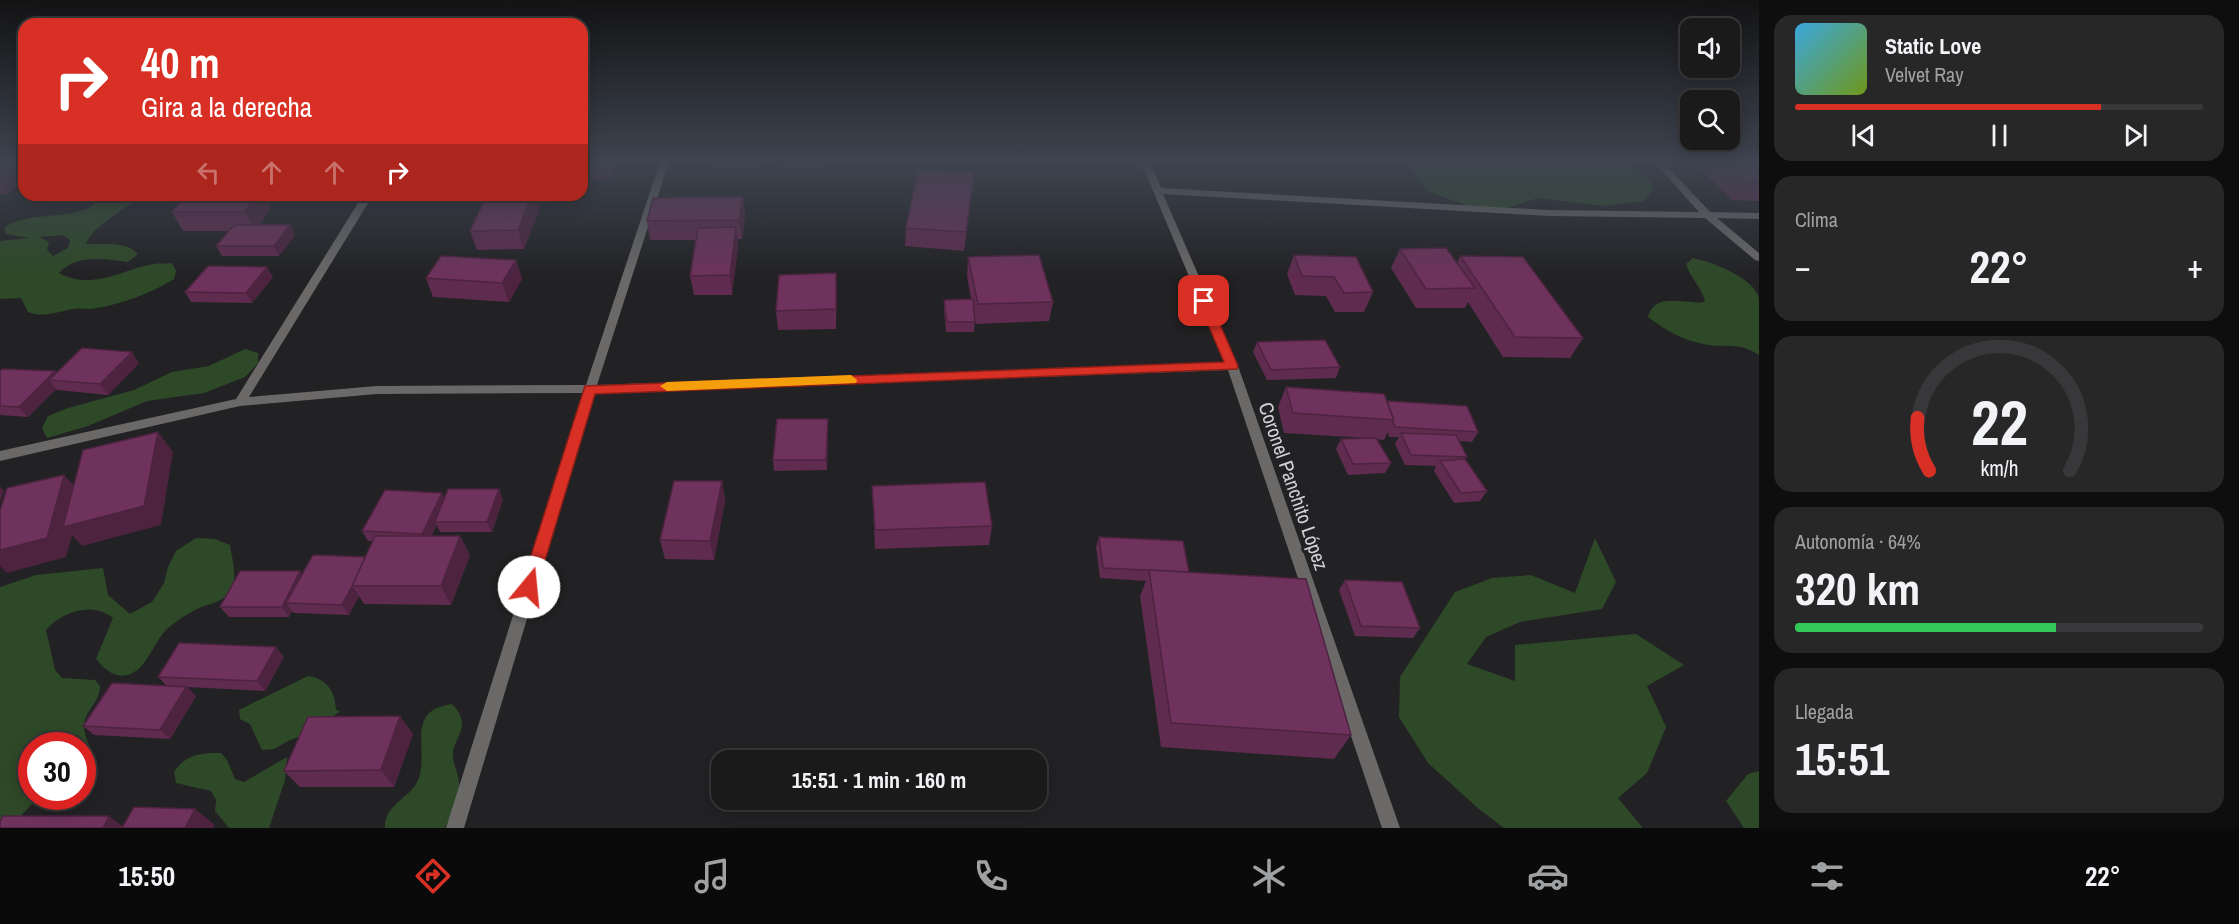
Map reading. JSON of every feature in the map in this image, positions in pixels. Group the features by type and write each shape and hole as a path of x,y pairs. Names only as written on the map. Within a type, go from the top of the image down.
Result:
{"street":[{"path":"240,402 364,201"},
{"path":"455,828 590,389 653,201"},
{"name":"Coronel Panchito López","path":"1161,201 1232,366 1391,828"},
{"path":"1318,201 1549,213 1759,216"},
{"path":"1694,201 1707,215 1759,258"},
{"path":"0,456 240,402 377,390 590,389 1232,366"}],"green space":[{"path":"96,201 136,201 103,223 86,244 121,245 138,254 128,262 82,260 59,273 71,278 95,280 153,264 172,263 176,271 174,279 123,302 50,314 28,312 21,298 0,299 0,241 29,238 6,234 4,228 29,218 84,210","holes":["63,235 70,240 68,248 53,256 47,250 49,242 39,237"]},
{"path":"1453,201 1530,201 1495,212 1478,210"},
{"path":"1559,201 1644,201 1603,206"},
{"path":"1693,258 1731,272 1749,283 1755,290 1759,298 1759,355 1740,347 1709,345 1684,339 1648,317 1657,304 1664,302 1705,302 1686,264"},
{"path":"245,349 258,353 258,363 245,377 204,393 147,401 88,426 47,438 42,428 48,416 68,408 134,390 172,372 209,366"},
{"path":"196,538 215,539 230,545 234,574 233,585 224,598 195,610 168,628 145,662 134,672 122,676 113,674 96,659 113,618 105,613 96,610 78,611 60,618 46,630 55,670 62,678 95,680 100,686 99,695 84,722 85,732 18,732 18,810 26,810 12,823 0,828 0,587 36,575 103,568 108,595 130,614 152,602 164,583 168,567 176,551"},
{"path":"1595,538 1616,582 1602,609 1520,622 1486,637 1467,664 1515,681 1515,645 1636,634 1684,665 1647,686 1666,727 1647,773 1618,798 1643,828 1504,828 1479,809 1428,763 1399,717 1400,677 1455,592 1492,578 1531,575 1575,593"},
{"path":"308,676 320,680 329,687 334,697 336,710 340,711 316,730 274,749 262,750 250,724 240,719 239,710"},
{"path":"452,704 462,719 462,726 453,750 459,789 455,806 445,828 385,828 388,814 416,784 422,760 421,736 427,715 437,708"},
{"path":"221,753 227,760 235,779 244,782 287,757 285,780 269,828 229,828 215,811 216,800 211,791 176,783 174,772 184,761 193,756"},
{"path":"1759,771 1759,828 1744,828 1726,801 1748,774"}],"building":[{"path":"182,201 253,201 244,212 172,212"},
{"path":"484,201 530,201 518,230 470,231"},
{"path":"652,201 742,201 739,220 647,221"},
{"path":"912,201 970,201 966,232 906,228"},
{"path":"234,225 290,225 274,246 216,246"},
{"path":"736,227 730,275 690,276 698,228"},
{"path":"1446,248 1475,288 1426,289 1400,249"},
{"path":"1039,255 1053,302 978,304 968,257"},
{"path":"1294,255 1356,257 1373,292 1344,293 1334,277 1302,276"},
{"path":"441,256 516,260 502,283 426,278"},
{"path":"1460,256 1523,257 1583,338 1515,337"},
{"path":"208,266 267,267 246,293 185,292"},
{"path":"836,273 836,309 776,311 779,275"},
{"path":"973,299 975,322 947,322 944,300"},
{"path":"1325,340 1340,367 1271,370 1257,342"},
{"path":"82,348 132,352 100,384 49,380"},
{"path":"2,369 55,371 19,407 0,406 0,371"},
{"path":"1286,387 1384,394 1394,420 1293,413"},
{"path":"1387,401 1467,406 1478,432 1395,427"},
{"path":"777,419 828,419 826,460 773,460"},
{"path":"158,432 144,506 63,527 83,450"},
{"path":"1401,433 1456,435 1467,457 1411,455"},
{"path":"1376,438 1391,463 1353,464 1341,439"},
{"path":"1465,459 1487,491 1461,493 1440,461"},
{"path":"64,475 47,538 0,550 0,511 7,488"},
{"path":"674,481 722,481 710,541 660,540"},
{"path":"985,482 992,526 875,530 872,486"},
{"path":"448,489 499,489 487,522 435,522"},
{"path":"385,490 442,493 422,534 362,531"},
{"path":"375,536 460,536 441,586 352,586"},
{"path":"1099,537 1183,541 1189,572 1103,568"},
{"path":"313,555 365,557 342,605 286,603"},
{"path":"1149,570 1306,579 1351,735 1171,723"},
{"path":"240,571 300,571 282,607 220,607"},
{"path":"1345,580 1402,582 1420,628 1361,626"},
{"path":"179,643 276,647 257,681 158,677"},
{"path":"112,683 186,687 160,730 83,726"},
{"path":"400,716 381,770 284,771 308,717"},
{"path":"134,807 195,809 185,828 122,828"},
{"path":"3,816 109,816 103,828 0,828"}],"slow traffic":[{"path":"667,386 851,380"}],"route":[{"path":"529,587 590,389 1232,366 1204,301"}]}
